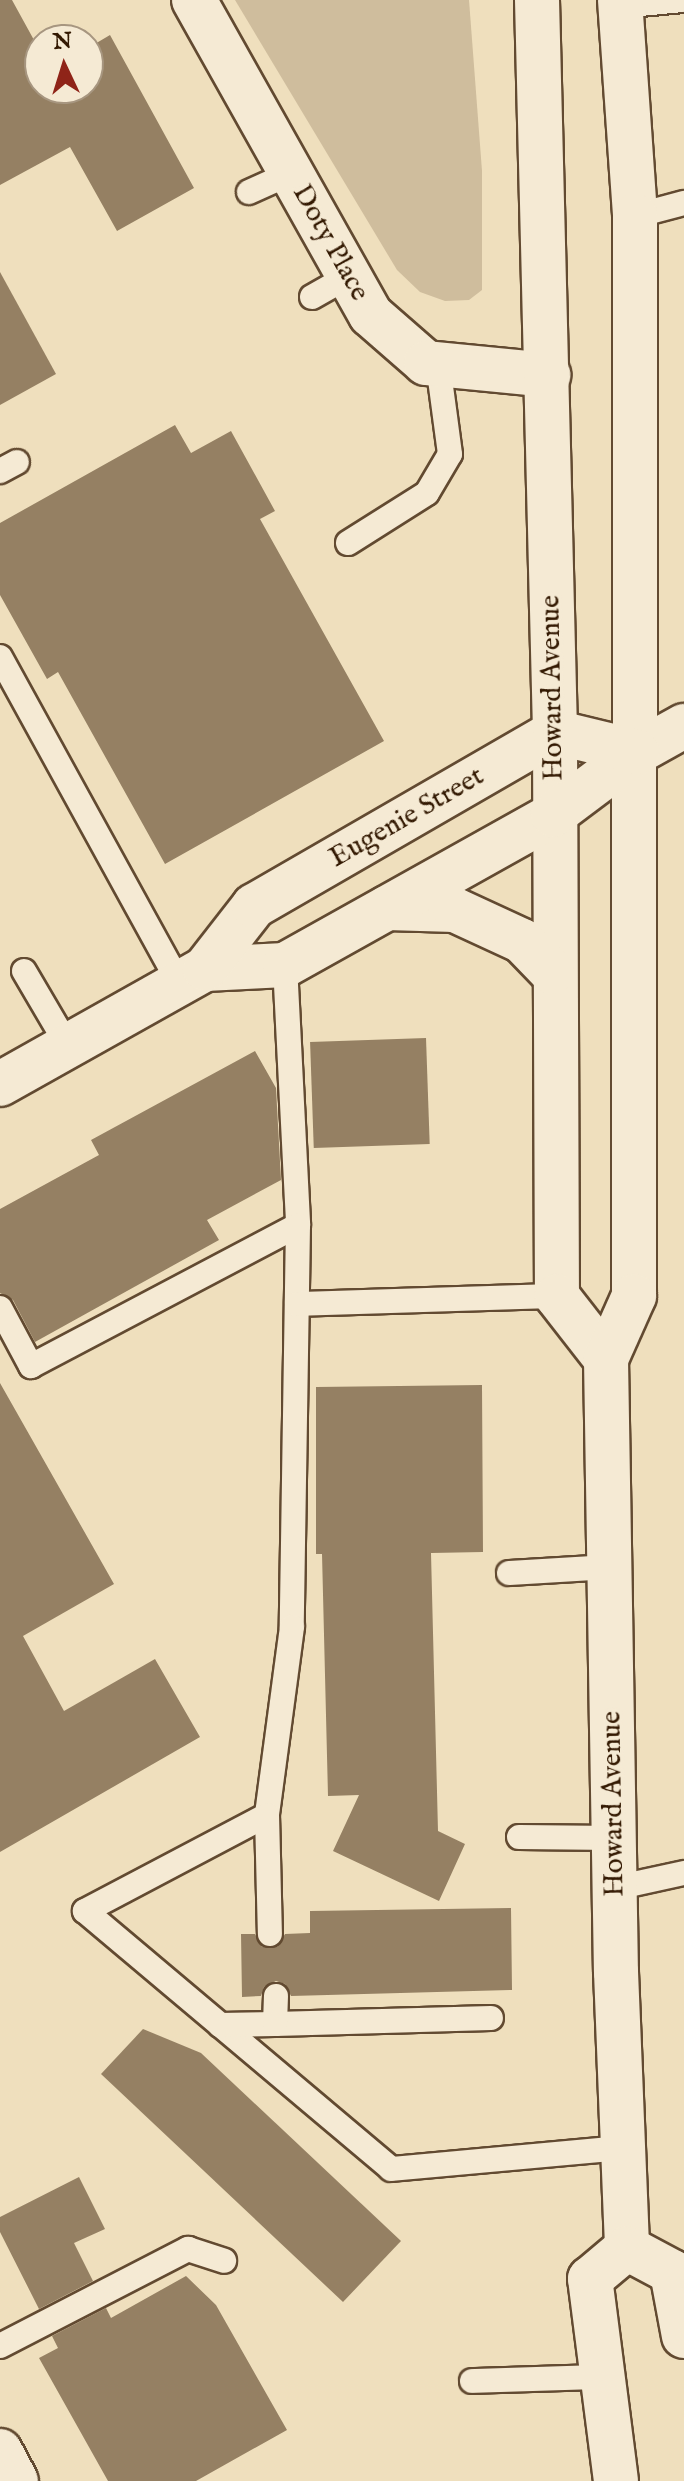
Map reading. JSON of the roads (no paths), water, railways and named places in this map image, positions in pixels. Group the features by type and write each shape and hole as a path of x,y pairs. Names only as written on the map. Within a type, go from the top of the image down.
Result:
{"main road":[{"name":"Doty Place","path":"194,0 291,173 330,287 371,315 426,363 548,375"},
{"name":"Howard Avenue","path":"537,0 555,732 552,972 557,1296"},
{"name":"Howard Avenue","path":"620,3 635,216 637,752 634,1296 606,1359 615,1888 627,2248"},
{"name":"Eugenie Street","path":"192,976 285,965 553,815 637,752 684,726"},
{"name":"Eugenie Street","path":"0,1084 192,976 254,906 555,732"},
{"path":"555,732 637,752"},
{"path":"385,908 455,910 522,941 552,972"},
{"path":"557,1296 606,1359"},
{"path":"616,2481 590,2279 627,2248 672,2272 684,2336"},
{"path":"0,2451 16,2481"}],"lane":[{"path":"620,3 682,0"},
{"path":"249,192 291,173"},
{"path":"635,216 684,203"},
{"path":"348,543 427,493 450,454 438,364"},
{"path":"0,657 192,976"},
{"path":"270,1934 267,1815 292,1627 297,1304 298,1225 285,965"},
{"path":"24,971 68,1046"},
{"path":"0,1308 31,1366 298,1225"},
{"path":"297,1304 557,1296"},
{"path":"509,1573 610,1567"},
{"path":"267,1815 85,1911 391,2169 623,2148"},
{"path":"519,1837 615,1838"},
{"path":"615,1888 684,1873"},
{"path":"275,2024 276,1996"},
{"path":"220,2025 491,2018"},
{"path":"0,2346 188,2249 224,2261"},
{"path":"472,2381 601,2377"}]}
